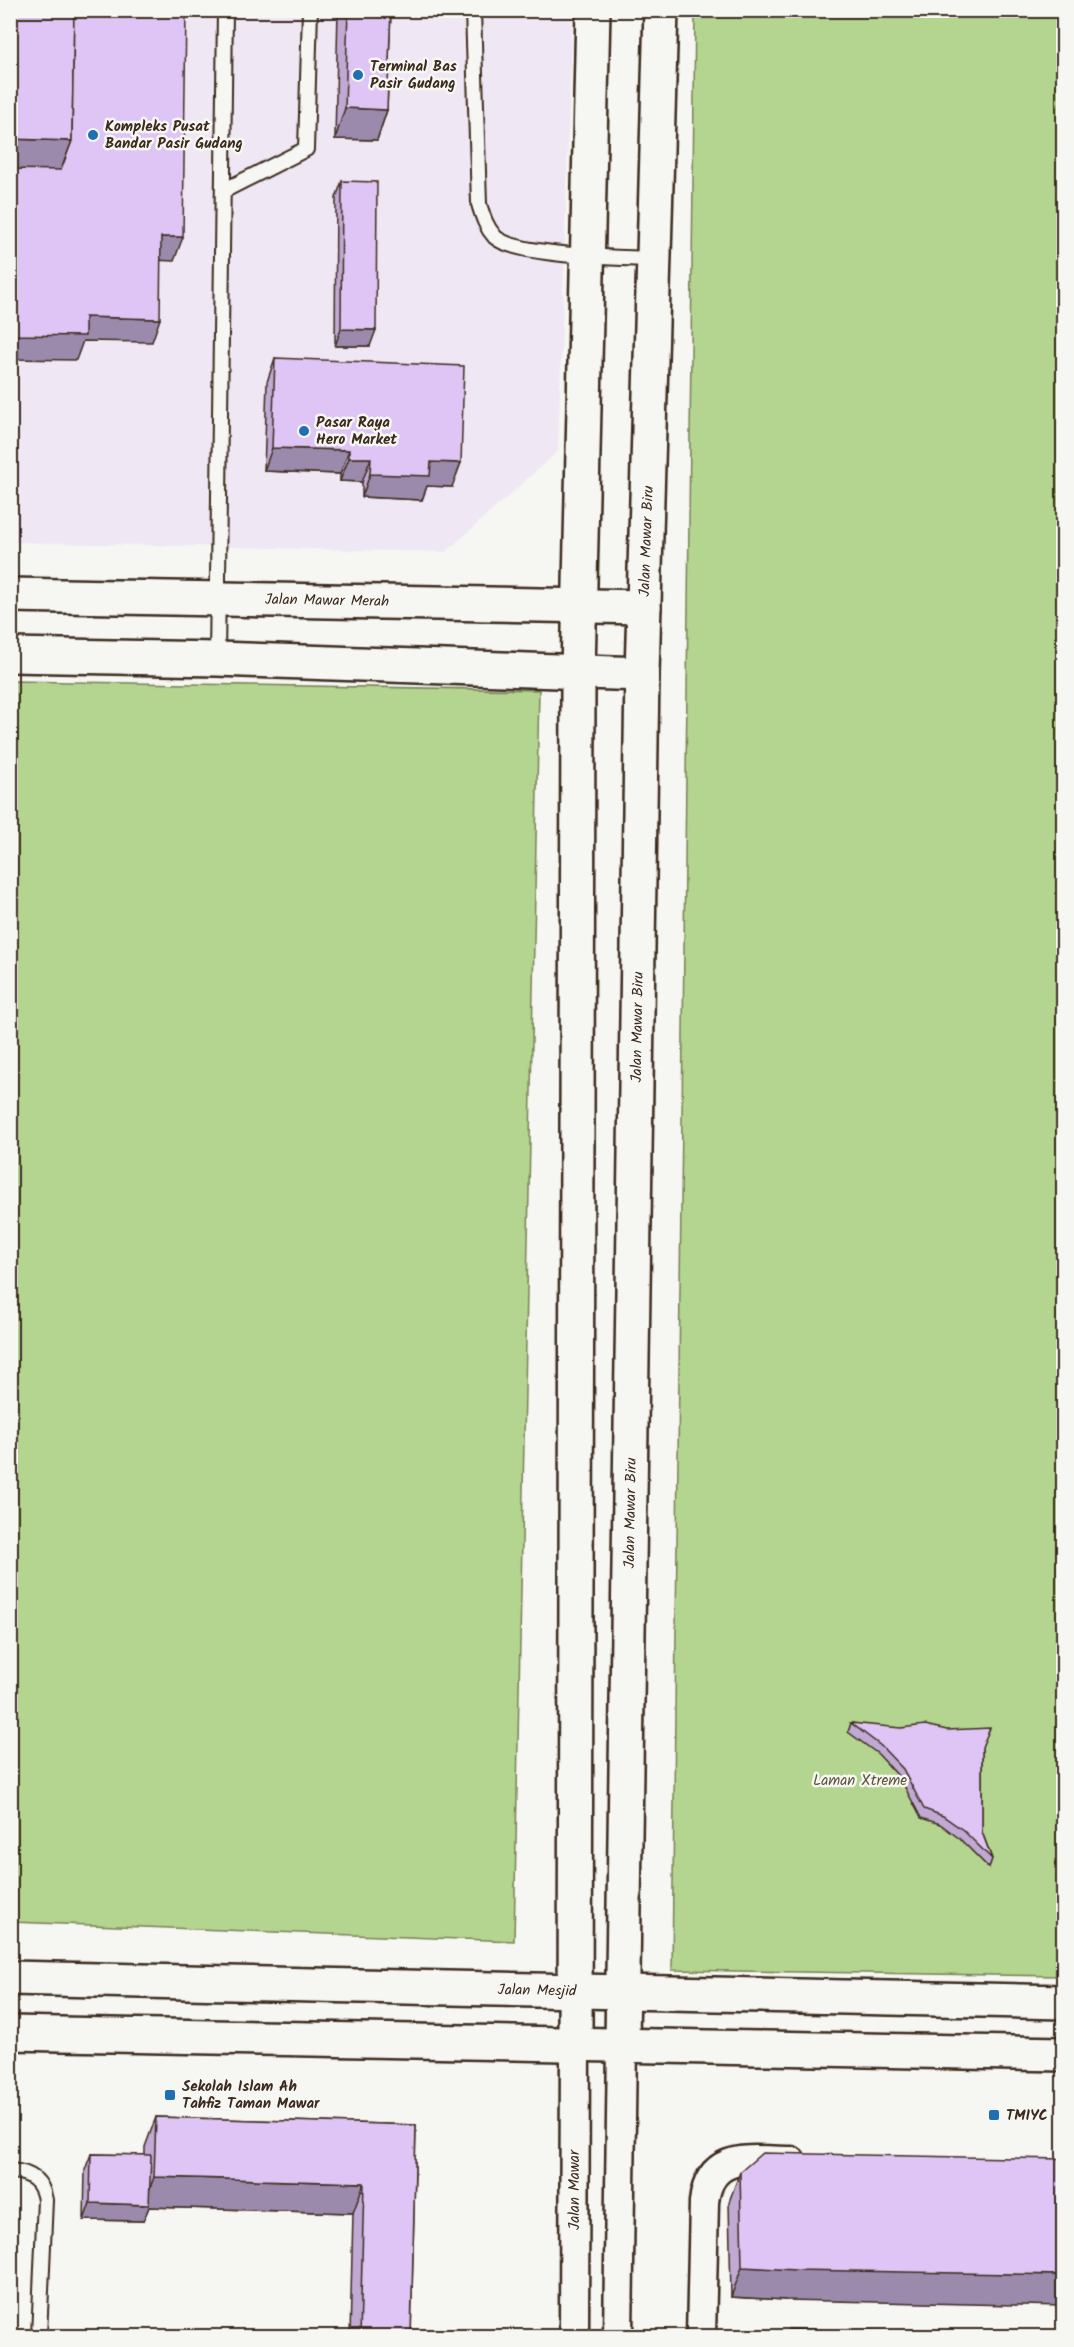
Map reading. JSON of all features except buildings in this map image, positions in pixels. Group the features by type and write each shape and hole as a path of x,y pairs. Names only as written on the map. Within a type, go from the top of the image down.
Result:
{"street":[{"path":"575,2043 578,672 593,10"},
{"name":"Jalan Mawar Biru","path":"622,2044 642,674 661,10"},
{"name":"Jalan Mawar Merah","path":"10,595 644,607"},
{"path":"10,655 217,659 642,674"},
{"name":"Jalan Mesjid","path":"10,1978 1064,2002"},
{"path":"10,2033 1064,2054"},
{"name":"Jalan Mawar","path":"574,2337 575,2043"},
{"path":"618,2337 622,2044"},
{"path":"701,2337 704,2202 708,2181 716,2170 728,2163 741,2160 813,2161"}],"lane":[{"path":"217,659 225,10"},
{"path":"223,191 306,149 310,10"},
{"path":"473,10 479,204 485,225 497,239 516,246 589,257 654,259"},
{"path":"10,2171 29,2174 43,2190 45,2200 39,2337"}],"shaded area":[{"path":"11,11 572,11 558,451 446,552 11,542"}],"green space":[{"name":"Laman Xtreme","path":"695,11 1063,11 1063,1976 672,1970"},
{"path":"11,681 539,690 514,1941 11,1922"}],"place":[{"name":"Terminal Bas Pasir Gudang","path":"358,75"},
{"name":"Kompleks Pusat Bandar Pasir Gudang","path":"93,135"},
{"name":"Pasar Raya Hero Market","path":"304,431"},
{"name":"Sekolah Islam Ah Tahfiz Taman Mawar","path":"170,2095"},
{"name":"TMIYC","path":"994,2115"}]}
